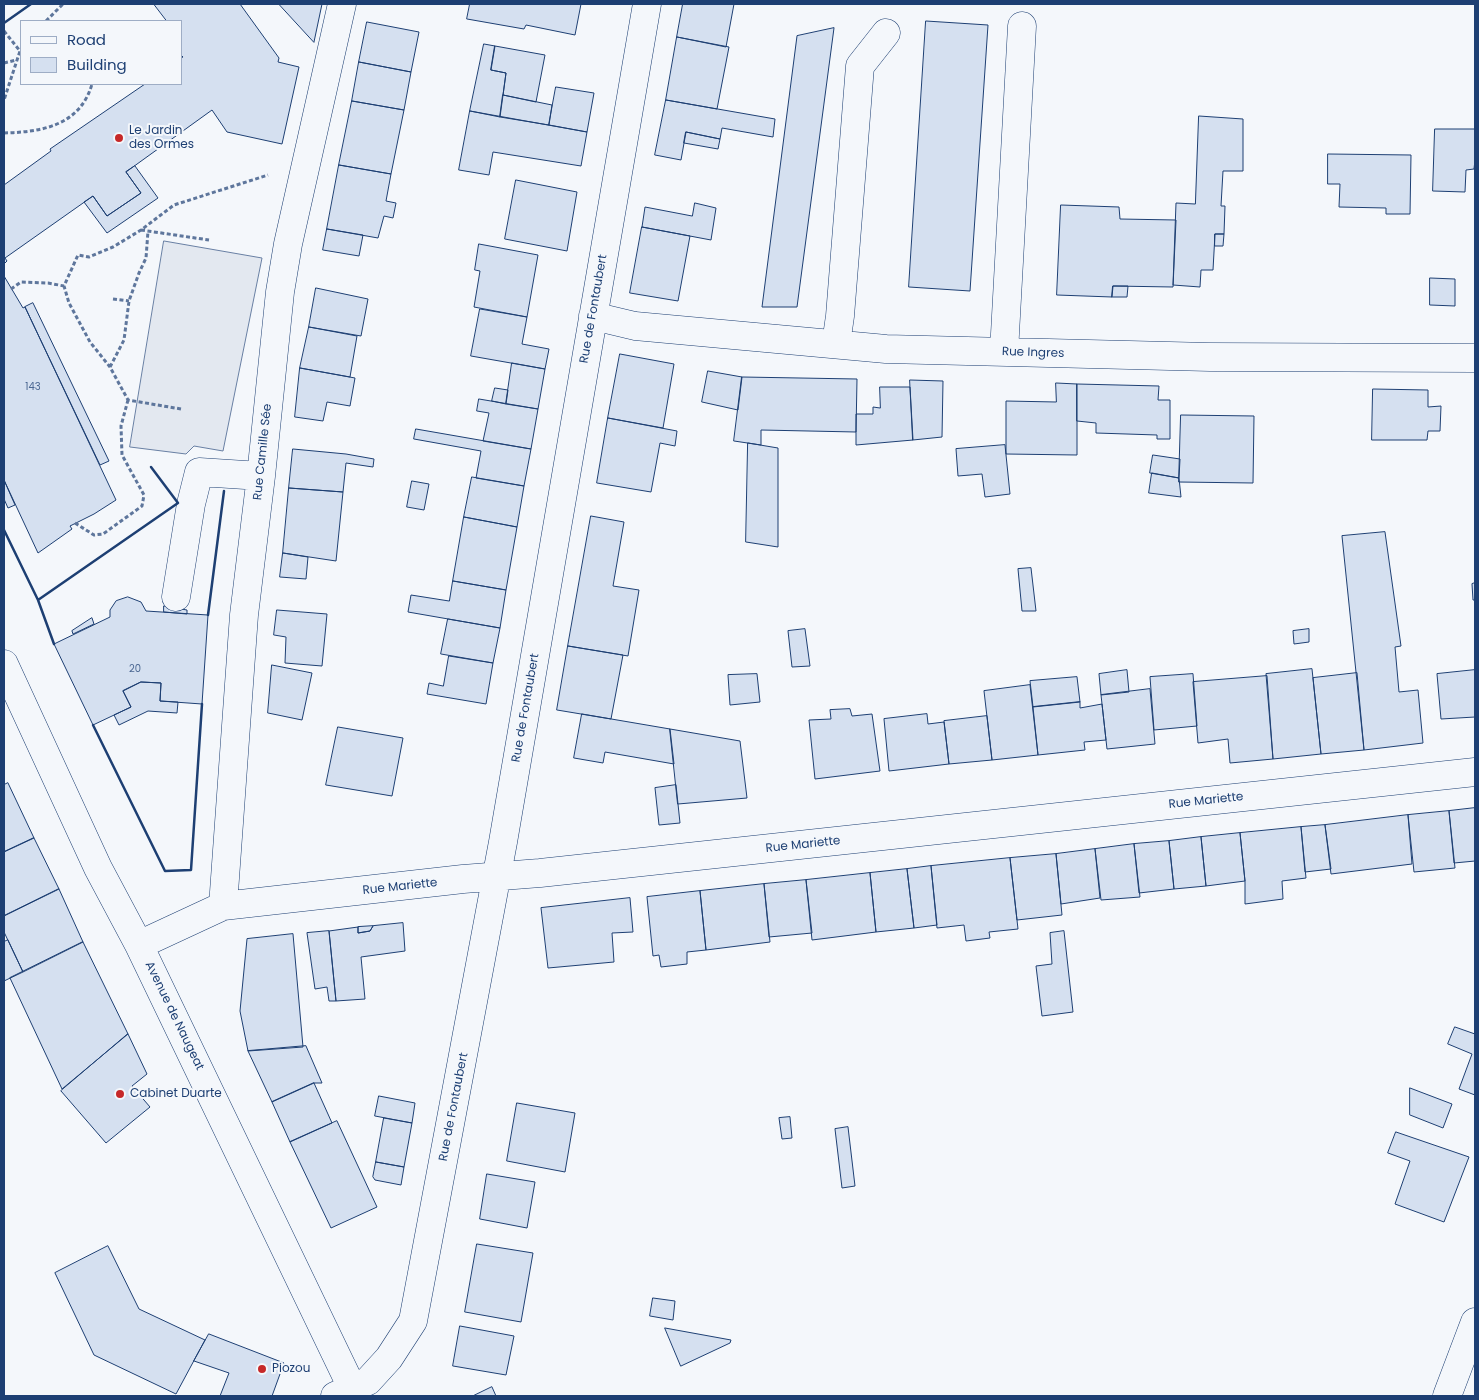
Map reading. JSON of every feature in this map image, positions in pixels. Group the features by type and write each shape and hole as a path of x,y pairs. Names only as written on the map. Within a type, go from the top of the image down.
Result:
{"street":[{"name":"Rue Camille Sée","path":"222,906 244,615 280,292 288,244 342,4"},
{"name":"Rue de Fontaubert","path":"348,1394 368,1381 389,1358 413,1321 503,842 647,4"},
{"path":"1004,352 1022,26"},
{"path":"836,344 840,316 860,66 886,33"},
{"name":"Rue Ingres","path":"592,316 635,326 886,348 1210,357 1475,358"},
{"path":"176,598 198,472 261,476"},
{"name":"Avenue de Naugeat","path":"4,664 98,868 139,945 348,1394"},
{"name":"Rue Mariette","path":"139,945 222,906 1475,772"},
{"path":"1447,1396 1475,1322"}],"path":[{"path":"47,20 62,4"},
{"path":"4,31 20,51 4,100"},
{"path":"4,63 17,60"},
{"path":"4,133 28,133 50,128 70,117 82,104 90,92 92,85"},
{"path":"75,523 94,535 103,534 142,506 144,495 122,455 121,426 128,400 110,367 90,342 69,303 64,286 78,255 89,257 113,247 141,230 174,205 307,163"},
{"path":"141,230 209,240"},
{"path":"110,367 124,340 129,301 146,258 148,231"},
{"path":"11,288 21,282 48,283 64,286"},
{"path":"113,299 129,301"},
{"path":"128,400 181,409"}],"shaded area":[{"path":"164,241 262,258 223,451 194,446 186,454 130,447"}],"building":[{"name":"Le Jardin des Ormes","path":"154,4 240,4 279,58 278,62 299,67 282,144 227,132 212,110 126,172 141,193 107,216 93,196 5,258 7,261 4,264 4,185 51,151 50,149 144,85 182,85 182,20 166,20"},
{"path":"279,4 322,4 314,42"},
{"path":"470,4 581,4 575,35 526,25 524,29 467,19"},
{"path":"683,4 734,4 726,47 677,37"},
{"path":"926,21 988,25 970,291 909,287"},
{"path":"367,22 419,32 411,72 359,62"},
{"path":"834,28 797,307 762,307 797,36"},
{"path":"677,37 729,47 717,109 666,100"},
{"path":"484,44 495,46 491,70 506,73 500,117 470,111"},
{"path":"495,46 545,55 536,102 503,95 506,73 491,70"},
{"path":"359,62 411,72 404,110 352,101"},
{"path":"556,87 594,93 587,132 549,125"},
{"path":"503,95 552,105 549,125 500,117"},
{"path":"666,100 775,119 773,137 722,128 720,139 686,132 681,160 655,155"},
{"path":"352,101 404,110 391,174 339,165"},
{"path":"470,111 587,132 581,166 493,152 489,175 459,170"},
{"path":"1199,116 1243,119 1243,171 1223,171 1221,206 1225,206 1224,234 1215,234 1213,270 1201,270 1200,287 1173,285 1176,203 1195,204"},
{"path":"1435,129 1475,129 1474,169 1466,170 1465,192 1433,191"},
{"path":"686,132 720,139 718,149 684,143"},
{"path":"1328,154 1411,155 1410,214 1386,214 1386,208 1339,207 1340,184 1328,184"},
{"path":"339,165 391,174 386,201 396,203 393,218 384,216 378,238 327,229"},
{"path":"135,166 158,198 107,233 84,202 93,196 107,216 141,193 126,172"},
{"path":"516,180 577,192 567,251 505,239"},
{"path":"695,203 716,208 711,240 642,227 645,207 692,216"},
{"path":"1061,205 1119,207 1120,219 1176,220 1173,287 1113,286 1112,297 1057,295"},
{"path":"642,227 690,236 678,301 630,293"},
{"path":"327,229 363,235 359,256 323,250"},
{"path":"1215,234 1224,234 1223,246 1215,246"},
{"path":"479,244 538,255 527,317 474,307 480,271 475,270"},
{"path":"4,276 23,308 25,307 116,500 70,526 72,529 38,553 4,480"},
{"path":"1430,278 1455,279 1455,306 1430,305"},
{"path":"1113,286 1128,286 1127,297 1112,297"},
{"path":"316,288 368,299 361,336 309,327"},
{"path":"33,303 109,461 100,465 25,307"},
{"path":"480,309 527,317 522,344 549,349 545,369 471,356"},
{"path":"309,327 357,336 350,377 300,368"},
{"path":"620,354 674,364 663,428 608,418"},
{"path":"512,363 545,369 538,409 506,404"},
{"path":"300,368 355,378 350,406 327,402 323,421 295,417"},
{"path":"708,371 742,377 738,410 702,402"},
{"path":"742,377 857,379 856,432 761,430 761,445 734,441"},
{"path":"910,380 943,381 942,437 913,440"},
{"path":"1056,383 1077,384 1077,455 1006,454 1006,401 1056,402"},
{"path":"1077,384 1159,386 1158,400 1170,400 1170,439 1157,439 1157,435 1096,433 1096,423 1077,421"},
{"path":"880,387 910,387 913,440 856,445 856,414 873,414 873,407 880,408"},
{"path":"495,388 508,390 506,404 492,401"},
{"path":"1373,389 1428,390 1428,407 1441,406 1440,431 1428,431 1427,440 1372,440"},
{"path":"479,399 538,409 531,449 483,441 489,413 477,411"},
{"path":"1181,415 1254,416 1253,483 1179,482"},
{"path":"608,418 677,431 675,446 660,443 651,492 597,483"},
{"path":"416,429 531,449 524,486 476,478 481,451 414,439"},
{"path":"748,443 778,448 778,547 746,542"},
{"path":"1005,445 1010,494 985,497 982,474 958,476 956,449"},
{"path":"293,449 346,454 374,459 373,467 346,463 343,492 289,488"},
{"path":"1153,455 1180,459 1179,478 1150,473"},
{"path":"1152,473 1179,478 1181,497 1149,493"},
{"path":"472,477 524,486 517,527 464,517"},
{"path":"4,480 15,505 8,508 4,499"},
{"path":"412,481 429,484 424,510 407,507"},
{"path":"289,488 343,492 336,561 283,553"},
{"path":"591,516 624,522 613,586 639,590 628,656 568,646"},
{"path":"464,517 517,527 506,590 453,581"},
{"path":"1385,532 1401,646 1395,647 1399,692 1418,690 1423,743 1364,750 1342,536"},
{"path":"283,553 308,557 306,579 280,577"},
{"path":"1031,568 1036,611 1022,611 1018,569"},
{"path":"453,581 506,590 500,628 408,612 411,595 449,601"},
{"path":"1475,583 1475,600 1473,600 1472,584"},
{"path":"128,597 141,602 146,611 208,615 202,704 160,701 161,683 141,682 123,691 131,707 93,725 54,644 110,617 110,610 116,601"},
{"path":"164,606 187,610 187,614 164,612"},
{"path":"277,610 327,614 322,666 285,663 286,637 274,635"},
{"path":"92,618 94,624 73,634 72,631"},
{"path":"448,619 500,628 493,663 441,654"},
{"path":"805,629 810,666 792,667 788,631"},
{"path":"1309,629 1309,642 1294,644 1293,631"},
{"path":"568,646 623,655 611,719 557,710"},
{"path":"449,656 493,663 486,704 427,694 429,683 443,686"},
{"path":"272,665 312,673 302,720 268,713"},
{"path":"1312,669 1321,754 1273,759 1266,674"},
{"path":"1127,670 1129,692 1101,695 1099,674"},
{"path":"1475,670 1475,717 1441,719 1437,674"},
{"path":"1357,673 1364,750 1321,754 1313,678"},
{"path":"757,674 760,702 730,705 728,675"},
{"path":"1193,674 1197,726 1154,730 1150,677"},
{"path":"1267,676 1273,759 1230,763 1228,739 1198,743 1193,682"},
{"path":"1077,677 1080,702 1033,707 1030,681"},
{"path":"141,682 161,683 160,701 178,702 177,713 148,711 119,725 114,715 131,707 123,691"},
{"path":"1030,685 1038,755 992,760 984,691"},
{"path":"1150,689 1155,744 1107,749 1101,695"},
{"path":"1080,702 1080,708 1102,704 1106,740 1084,742 1085,750 1038,755 1033,707"},
{"path":"850,709 852,716 872,714 880,771 815,779 809,720 831,719 830,710"},
{"path":"582,714 670,729 674,764 605,752 603,763 574,758"},
{"path":"927,714 928,724 944,722 949,764 889,771 884,719"},
{"path":"987,716 992,760 949,764 944,721"},
{"path":"338,727 403,738 392,796 326,785"},
{"path":"670,729 740,741 747,798 678,804"},
{"path":"8,783 34,838 4,852 4,785"},
{"path":"676,785 680,823 659,825 655,788"},
{"path":"1475,808 1475,861 1454,863 1449,811"},
{"path":"1449,811 1455,868 1414,872 1408,815"},
{"path":"1408,815 1412,864 1331,874 1325,825"},
{"path":"1325,825 1331,869 1305,872 1301,827"},
{"path":"1301,827 1306,878 1282,881 1283,899 1245,904 1245,881 1240,833"},
{"path":"1240,833 1245,881 1206,886 1201,837"},
{"path":"1201,837 1206,886 1174,889 1169,841"},
{"path":"34,838 59,889 4,916 4,852"},
{"path":"1169,841 1174,889 1139,893 1134,844"},
{"path":"1134,844 1140,897 1101,900 1095,849"},
{"path":"1095,849 1100,898 1061,904 1056,854"},
{"path":"1056,854 1062,915 1017,920 1010,858"},
{"path":"1010,858 1018,929 989,932 990,938 966,941 964,925 937,928 931,866"},
{"path":"931,866 937,925 914,928 907,869"},
{"path":"907,869 914,928 876,932 870,873"},
{"path":"870,873 876,932 812,940 806,880"},
{"path":"806,880 812,933 769,937 764,884"},
{"path":"764,884 770,942 706,950 700,891"},
{"path":"59,889 83,942 23,972 4,932 4,916"},
{"path":"700,891 706,950 687,952 687,964 661,967 659,955 653,956 647,897"},
{"path":"630,898 633,932 612,933 614,962 548,968 541,908"},
{"path":"403,923 405,951 361,957 365,999 336,1001 329,931 358,927 358,933 370,931 373,926"},
{"path":"373,926 370,931 358,933 358,927"},
{"path":"329,931 336,1001 329,1001 327,987 315,989 307,933"},
{"path":"1064,931 1073,1012 1042,1016 1036,966 1052,964 1050,933"},
{"path":"293,934 303,1047 248,1051 240,1011 247,939"},
{"path":"8,940 23,972 4,981 4,942"},
{"path":"83,942 128,1034 62,1089 10,978"},
{"path":"1455,1027 1475,1034 1475,1095 1459,1089 1472,1054 1448,1044"},
{"path":"128,1034 147,1074 132,1086 150,1107 106,1143 61,1091"},
{"path":"306,1046 322,1083 314,1083 272,1102 248,1051"},
{"path":"314,1083 332,1123 290,1142 272,1102"},
{"path":"1410,1088 1452,1104 1443,1128 1410,1115"},
{"path":"379,1096 415,1103 412,1123 375,1116"},
{"path":"517,1103 575,1113 565,1172 507,1161"},
{"path":"790,1117 792,1138 782,1139 779,1118"},
{"path":"384,1118 412,1123 404,1167 376,1162"},
{"path":"337,1121 377,1207 331,1228 290,1142"},
{"path":"848,1127 855,1186 842,1188 835,1129"},
{"path":"1396,1132 1469,1157 1444,1222 1395,1204 1410,1161 1388,1153"},
{"path":"376,1162 404,1167 401,1185 375,1180 373,1177"},
{"path":"487,1174 535,1182 527,1228 480,1219"},
{"path":"477,1244 533,1253 521,1322 465,1312"},
{"path":"108,1246 139,1309 205,1340 176,1394 94,1355 55,1273"},
{"path":"653,1298 675,1301 673,1320 650,1316"},
{"path":"460,1326 514,1336 506,1375 453,1366"},
{"path":"665,1328 731,1340 730,1343 681,1366"},
{"path":"209,1334 284,1363 272,1396 220,1396 229,1373 194,1361"},
{"path":"492,1387 496,1396 473,1396"}],"wall":[{"path":"4,23 31,4"},
{"path":"4,530 38,600 178,503 151,467"},
{"path":"208,615 224,491"},
{"path":"38,600 54,644"},
{"path":"93,725 165,871 191,870 202,704"}],"place":[{"name":"Le Jardin des Ormes","path":"119,138"},
{"name":"Cabinet Duarte","path":"120,1094"},
{"name":"Piozou","path":"262,1369"}]}
